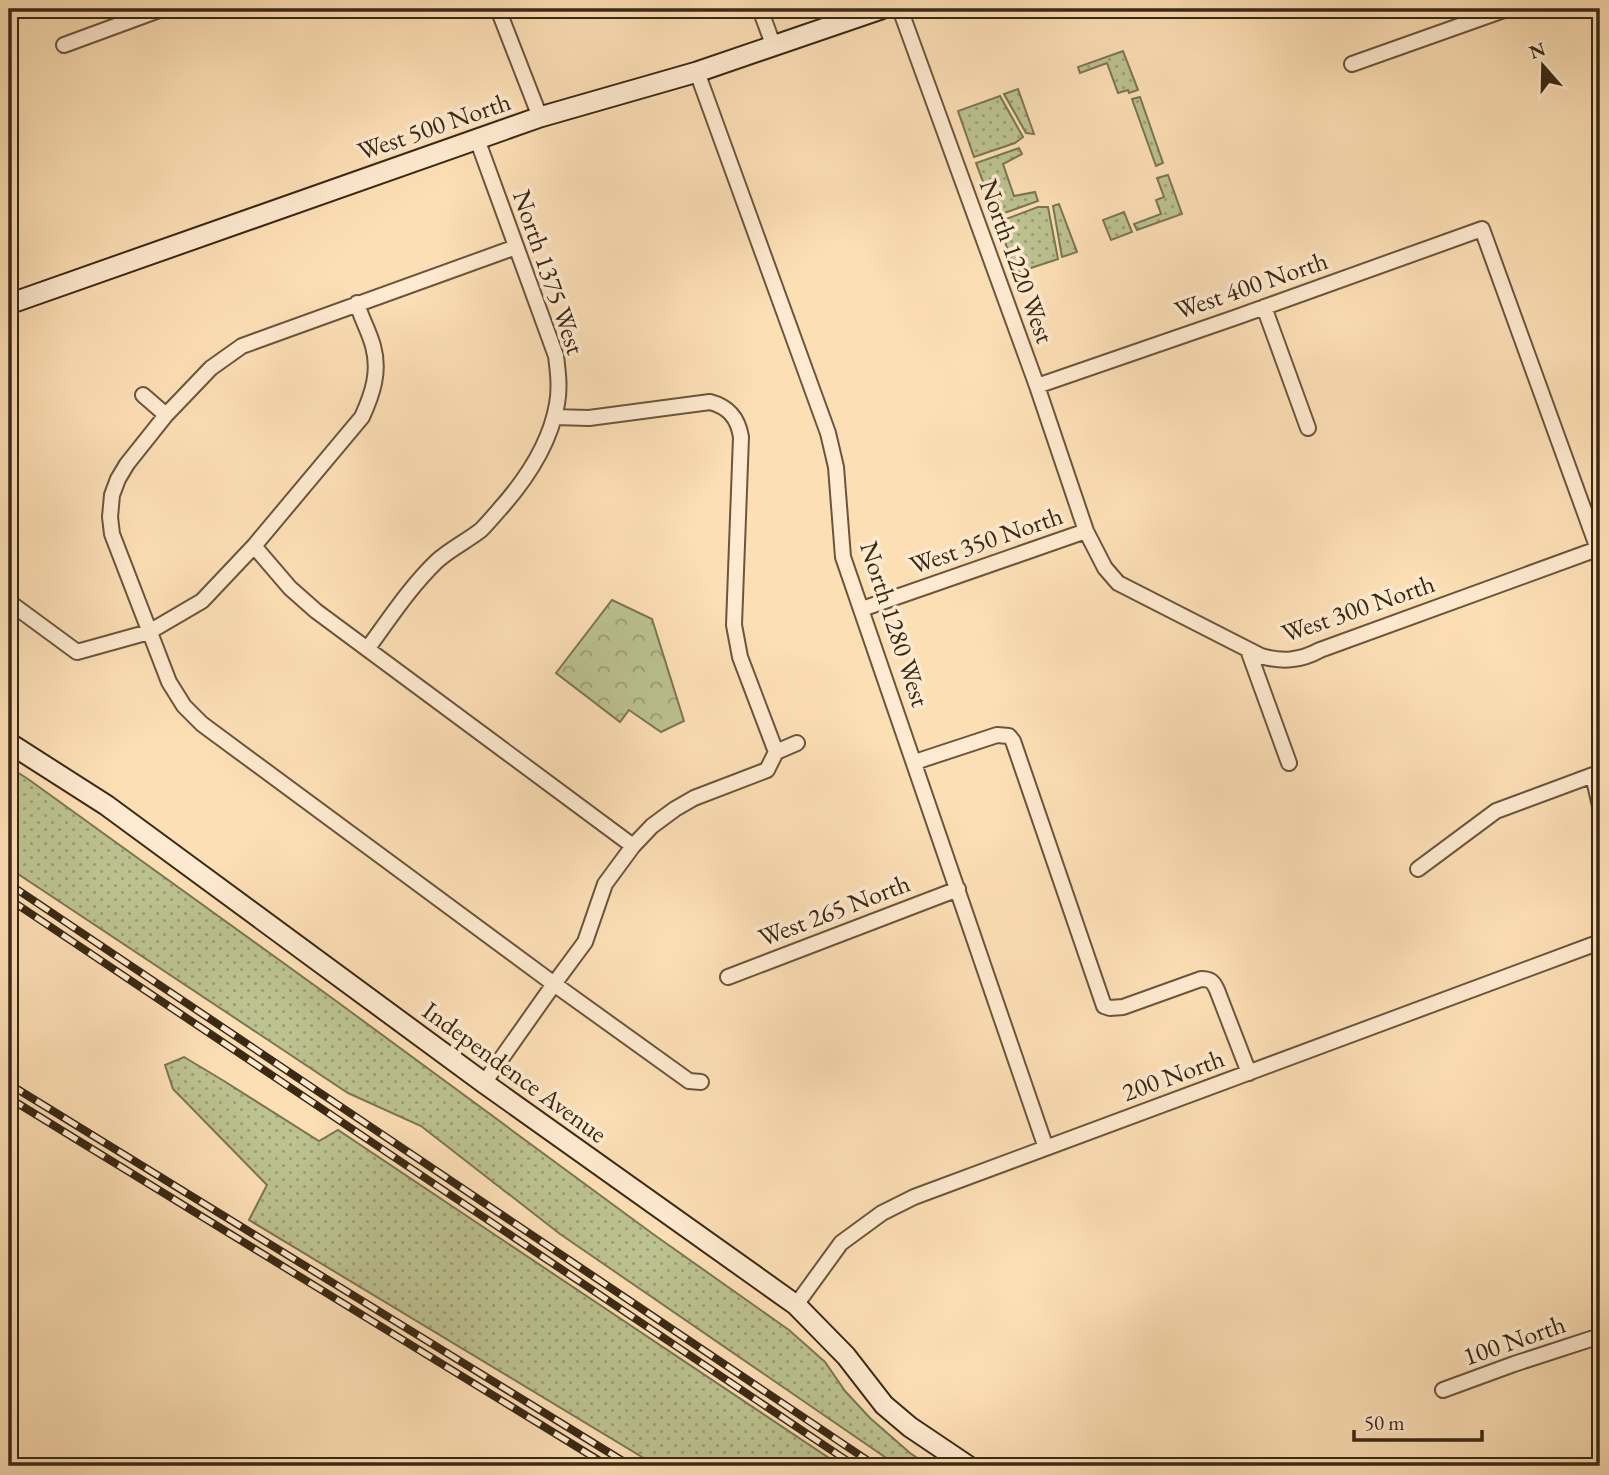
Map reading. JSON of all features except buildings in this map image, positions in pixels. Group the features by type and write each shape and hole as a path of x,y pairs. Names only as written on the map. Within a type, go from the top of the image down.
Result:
{"street":[{"path":"64,45 162,9"},
{"path":"498,9 540,117"},
{"path":"760,9 774,47"},
{"name":"West 500 North","path":"9,304 477,138 697,72 881,9"},
{"name":"North 1220 West","path":"900,9 1037,386 1086,531"},
{"path":"1352,64 1507,9"},
{"name":"North 1280 West","path":"697,72 828,433 836,467 843,557 1046,1148"},
{"name":"North 1375 West","path":"368,648 413,585 439,559 482,529 518,489 533,465 558,401 556,356 477,138"},
{"name":"West 400 North","path":"1037,386 1482,229 1599,549"},
{"path":"516,247 242,346 211,368 166,415 118,479 112,495 112,534 169,682 184,706 202,724 689,1081 701,1082"},
{"path":"9,602 77,652 149,632 202,601 254,546 362,416 375,380 376,360 357,303"},
{"path":"1264,307 1308,428"},
{"path":"143,395 166,415"},
{"path":"554,417 589,418 710,402 721,405 734,416 741,437 734,625 740,656 776,752"},
{"name":"West 350 North","path":"862,609 1086,531"},
{"name":"West 300 North","path":"1086,531 1105,568 1118,583 1248,650 1277,660 1294,660 1310,655 1599,549"},
{"path":"254,546 290,588 316,611 633,846"},
{"path":"1248,650 1289,763"},
{"path":"915,762 997,735 1009,736 1031,789 1104,1006 1123,1007 1201,979 1209,979 1217,990 1249,1073"},
{"name":"Independence Avenue","path":"9,743 106,805 484,1083 796,1305 846,1356 884,1405 910,1427 968,1466"},
{"path":"484,1083 585,942 605,884 633,846 652,826 675,809 694,798 767,770 776,752 797,743"},
{"path":"1418,869 1496,811 1593,775 1600,806"},
{"name":"West 265 North","path":"728,977 958,889"},
{"name":"200 North","path":"796,1305 841,1243 882,1213 914,1198 1600,942"},
{"name":"100 North","path":"1443,1390 1600,1336"}],"green space":[{"path":"1123,51 1138,90 1118,93 1107,63 1080,73 1078,67"},
{"path":"1018,89 1034,134 1026,133 1004,94"},
{"path":"1000,96 1023,137 1015,143 974,157 958,111"},
{"path":"1140,97 1163,163 1156,166 1132,99"},
{"path":"1019,148 1022,154 1003,164 1014,196 1035,192 1038,201 996,216 976,163"},
{"path":"1168,175 1182,214 1137,230 1134,224 1161,214 1156,200 1164,197 1157,178"},
{"path":"1059,204 1077,252 1062,257 1053,206"},
{"path":"1038,207 1048,207 1058,259 1016,273 998,222"},
{"path":"1124,212 1132,232 1111,240 1103,220"},
{"path":"612,600 652,619 684,721 661,732 629,710 620,722 556,673"},
{"path":"9,767 789,1330 825,1362 845,1391 870,1418 929,1466 898,1466 560,1234 421,1126 348,1093 9,868"},
{"path":"184,1057 319,1141 338,1130 841,1466 657,1466 249,1220 267,1185 173,1089 165,1065"}],"railway":[{"path":"9,884 876,1466"},
{"path":"9,899 855,1466"},
{"path":"9,1084 631,1466"},
{"path":"9,1098 608,1466"}]}
